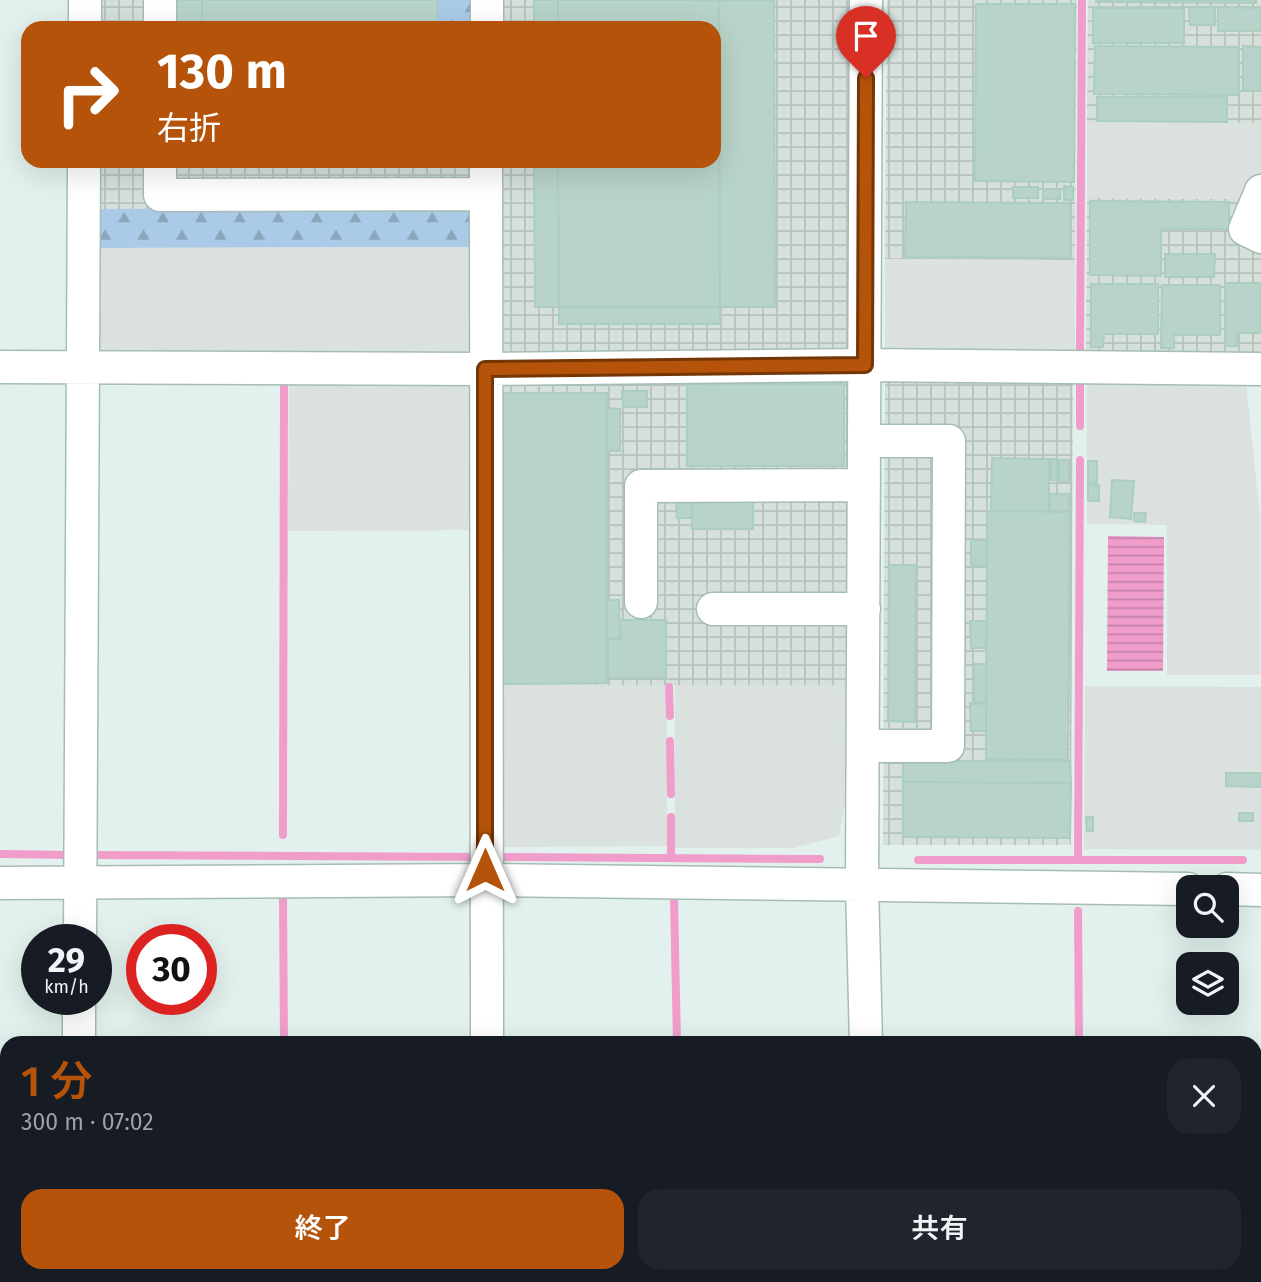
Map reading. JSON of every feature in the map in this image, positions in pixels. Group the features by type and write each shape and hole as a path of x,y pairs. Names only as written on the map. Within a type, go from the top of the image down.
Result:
{"street":[{"path":"85,0 85,21"},
{"path":"160,0 160,21"},
{"path":"486,21 487,0"},
{"path":"866,0 862,885 866,1036"},
{"path":"80,924 84,168"},
{"path":"160,168 160,195 486,194"},
{"path":"486,168 487,1036"},
{"path":"1261,191 1245,229 1261,237"},
{"path":"0,367 485,369 865,365 1261,369"},
{"path":"863,746 948,746 949,441 864,441"},
{"path":"641,602 641,486 864,485"},
{"path":"713,609 864,609"},
{"path":"0,883 80,864 485,865 862,885 1176,889"},
{"path":"1239,889 1261,890"},
{"path":"79,1015 79,1036"}],"shaded area":[{"path":"96,0 476,0 476,21 96,21"},
{"path":"500,0 852,0 850,348 840,355 511,358 501,350 501,168 721,168 721,21 500,21"},
{"path":"887,0 1077,0 1075,260 885,259"},
{"path":"1088,0 1261,0 1261,123 1087,122"},
{"path":"1087,122 1261,123 1261,173 1250,199 1087,198"},
{"path":"96,168 476,168 477,247 97,248"},
{"path":"1087,198 1250,199 1261,251 1261,361 1086,360"},
{"path":"477,247 477,351 467,360 97,352 97,248"},
{"path":"885,259 1075,260 1075,357 892,356 885,348"},
{"path":"893,374 1073,375 1071,845 883,845 885,382"},
{"path":"495,380 849,380 847,685 496,685"},
{"path":"289,382 469,384 475,392 476,530 288,531"},
{"path":"1087,382 1246,383 1260,516 1260,675 1167,675 1167,525 1087,524"},
{"path":"1108,536 1164,537 1163,671 1107,671"},
{"path":"496,685 667,685 667,846 496,847"},
{"path":"675,685 847,685 845,805 839,836 794,848 675,848"},
{"path":"1085,686 1261,687 1261,850 1084,849"}],"green space":[{"path":"438,0 476,0 476,21 438,21"},
{"path":"476,208 477,247 97,248 97,209"}],"building":[{"path":"170,0 202,0 202,21 170,21"},
{"path":"202,0 437,0 437,21 202,21"},
{"path":"534,0 558,0 558,21 534,21"},
{"path":"558,0 719,0 719,21 558,21"},
{"path":"719,0 774,0 775,307 720,307"},
{"path":"1256,0 1256,3 1096,2"},
{"path":"976,4 1075,4 1074,182 975,181"},
{"path":"1189,7 1215,7 1215,25 1190,25"},
{"path":"1218,7 1261,8 1261,31 1218,31"},
{"path":"1093,8 1184,8 1184,43 1093,43"},
{"path":"1095,46 1239,47 1239,95 1094,94"},
{"path":"1243,46 1261,47 1261,91 1243,91"},
{"path":"1097,97 1227,97 1227,122 1097,121"},
{"path":"534,168 558,168 559,307 535,307"},
{"path":"558,168 720,168 720,307 559,307"},
{"path":"1064,186 1073,187 1073,200 1064,200"},
{"path":"1013,187 1038,187 1038,198 1013,198"},
{"path":"1043,189 1060,189 1060,199 1043,199"},
{"path":"1090,201 1229,202 1229,229 1161,229 1161,276 1090,275"},
{"path":"906,202 1070,203 1070,258 905,257"},
{"path":"1165,254 1215,254 1214,277 1165,277"},
{"path":"1225,283 1261,283 1261,333 1237,333 1237,346 1225,346"},
{"path":"1091,284 1158,284 1158,334 1104,334 1103,347 1091,347"},
{"path":"1162,285 1220,285 1220,335 1174,335 1174,348 1161,348"},
{"path":"559,307 720,307 720,324 559,324"},
{"path":"687,384 844,384 844,466 687,466"},
{"path":"622,391 647,391 647,407 623,407"},
{"path":"502,393 607,393 607,683 502,684"},
{"path":"607,408 620,409 620,451 607,451"},
{"path":"992,458 1049,459 1049,511 991,511"},
{"path":"1051,459 1057,459 1057,480 1051,480"},
{"path":"1059,460 1069,460 1069,482 1059,482"},
{"path":"1088,461 1097,461 1097,483 1088,483"},
{"path":"1112,480 1134,481 1131,519 1110,517"},
{"path":"1088,484 1099,485 1099,501 1088,501"},
{"path":"1050,494 1069,494 1069,511 1050,511"},
{"path":"692,495 753,495 753,529 692,529"},
{"path":"676,499 692,499 691,518 677,518"},
{"path":"987,511 1070,512 1068,760 986,759"},
{"path":"1134,513 1146,513 1145,522 1134,521"},
{"path":"971,540 987,540 987,566 971,566"},
{"path":"889,565 916,565 915,722 888,721"},
{"path":"607,600 619,600 620,638 607,638"},
{"path":"620,620 666,620 666,678 608,678 608,639 621,639"},
{"path":"970,621 986,621 986,648 971,648"},
{"path":"974,664 986,664 986,702 974,702"},
{"path":"970,703 986,704 986,731 971,731"},
{"path":"903,761 1070,761 1071,783 903,782"},
{"path":"1226,773 1261,773 1261,787 1226,786"},
{"path":"903,782 1071,783 1070,838 903,837"},
{"path":"1239,813 1253,813 1253,821 1239,821"},
{"path":"1086,817 1093,817 1093,831 1087,831"}],"waterway":[{"path":"1080,356 1082,0"},
{"path":"1080,378 1080,426"},
{"path":"283,835 284,383"},
{"path":"1078,860 1080,460"},
{"path":"669,687 670,716"},
{"path":"670,741 671,794"},
{"path":"671,817 671,858"},
{"path":"0,854 75,855"},
{"path":"88,855 481,857"},
{"path":"494,857 820,859"},
{"path":"918,860 1243,860"},
{"path":"283,896 284,1036"},
{"path":"674,898 677,1036"},
{"path":"1078,911 1079,1036"}],"route":[{"path":"485,870 485,369 865,365 866,78"}]}
